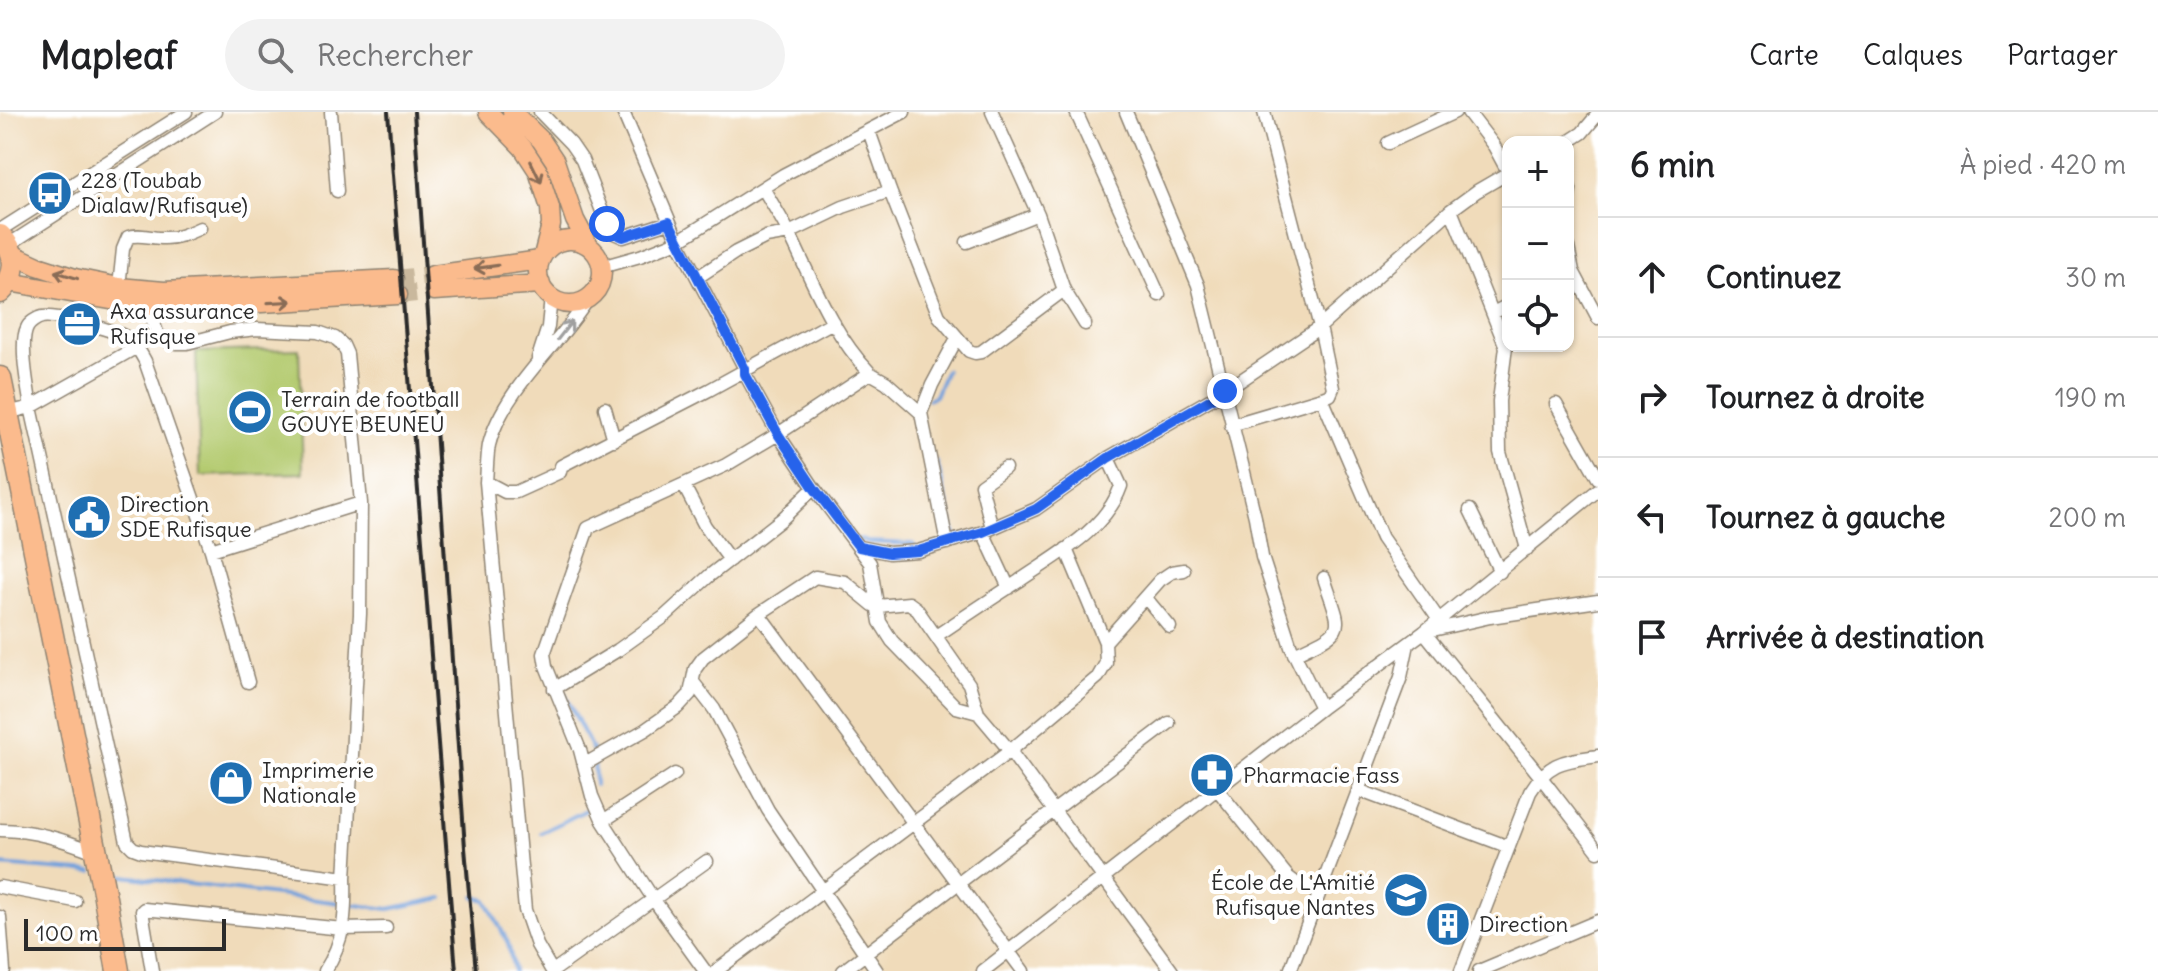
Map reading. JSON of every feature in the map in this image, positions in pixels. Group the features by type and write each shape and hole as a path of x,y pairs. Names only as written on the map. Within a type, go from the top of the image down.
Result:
{"highway":[{"path":"3,294 12,272 5,241"},
{"path":"0,378 118,971"}],"main road":[{"path":"488,112 523,148 538,171 550,208 551,225 538,276 546,291 558,302 575,304 590,297 600,283 599,259 575,220 555,161 541,140 512,112"},
{"path":"546,291 433,283 542,256 557,242 565,240 589,246"},
{"path":"3,294 89,297 147,305 212,306 396,287 164,291 119,287 50,270 5,241"}],"street":[{"path":"5,241 186,112"},
{"path":"5,241 215,112"},
{"path":"331,112 337,191"},
{"path":"540,112 582,160 607,224 614,233 623,237 669,222"},
{"path":"623,112 669,222 745,374 778,434 872,568 880,622 892,641 956,707 978,713"},
{"path":"601,267 678,241 783,175 904,112"},
{"path":"992,112 1038,214 1064,290 1085,324"},
{"path":"1076,112 1159,295"},
{"path":"1126,112 1198,285 1262,557 1294,654 1321,708"},
{"path":"1231,425 1322,398 1330,395 1333,388 1264,112"},
{"path":"1388,143 1455,112"},
{"path":"1468,112 1502,161"},
{"path":"1574,138 1598,114"},
{"path":"869,131 939,316 969,351 981,352 1064,290"},
{"path":"859,547 889,553 918,551 988,530 1036,509 1108,458 1225,391 1320,327 1451,210 1502,176"},
{"path":"763,188 833,322 857,359 921,413"},
{"path":"698,277 766,237 789,233 843,207 890,191"},
{"path":"1451,210 1506,347 1499,401 1500,452 1527,549"},
{"path":"967,242 1038,214"},
{"path":"119,287 123,249 128,237 137,234 163,239 180,237 200,228"},
{"path":"1574,279 1598,318"},
{"path":"537,361 548,327 546,291"},
{"path":"590,297 558,340 537,361 509,403 489,445 486,482 525,910 537,945 553,971 707,861"},
{"path":"147,305 158,335 172,343 187,343 257,329 318,332 335,338 347,354 361,503 360,614 345,878 346,915 337,952 325,971"},
{"path":"1493,313 1502,308"},
{"path":"248,682 211,550 145,361 137,347 126,337 90,325 51,317 34,321 27,327 25,349 31,407 127,842 141,851 345,878"},
{"path":"486,482 505,492 516,492 560,472 561,466 833,322"},
{"path":"947,543 921,413 957,338"},
{"path":"7,413 31,407 137,347"},
{"path":"705,971 603,821 544,654 588,528 726,465 870,373"},
{"path":"1322,398 1382,538 1439,620"},
{"path":"1556,404 1598,478"},
{"path":"605,408 614,440"},
{"path":"936,636 1066,549 1097,523 1120,489 1108,458"},
{"path":"1005,468 981,485 988,530 1009,588"},
{"path":"684,486 705,526 730,560"},
{"path":"554,689 618,650 664,617 782,519 814,488"},
{"path":"983,971 1321,708 1424,632 1598,490"},
{"path":"211,550 361,503"},
{"path":"1470,510 1500,572"},
{"path":"716,971 1010,751 1098,677 1106,663 1105,642 1066,549"},
{"path":"1105,642 1160,580 1172,572 1184,570"},
{"path":"585,764 672,712 687,698 697,664 703,658 759,614 817,577 845,582 873,605 909,603 916,608 969,684 978,713 1010,751 1172,971"},
{"path":"1294,654 1329,638 1336,631 1339,622 1324,578"},
{"path":"1145,597 1170,627"},
{"path":"1424,632 1490,617 1598,601"},
{"path":"759,614 1023,971"},
{"path":"1424,632 1598,851"},
{"path":"1290,971 1401,677 1408,644"},
{"path":"693,682 714,709 768,810 877,971"},
{"path":"843,971 1169,723"},
{"path":"1461,971 1530,792 1540,776 1563,762 1598,756"},
{"path":"603,821 675,774"},
{"path":"1217,789 1288,877 1319,891"},
{"path":"1358,790 1509,847"},
{"path":"0,830 60,838 97,857"},
{"path":"0,887 75,901"},
{"path":"152,971 144,909 343,929 386,928"},
{"path":"0,917 4,971"},
{"path":"1479,971 1598,921"}],"green space":[{"name":"Terrain de football GOUYE BEUNEU","path":"299,349 303,473 200,476 196,352"}],"waterway":[{"path":"929,399 935,396 946,370"},
{"path":"937,462 955,536 952,537"},
{"path":"858,539 913,544 915,547"},
{"path":"562,686 594,753 595,785"},
{"path":"541,833 594,806"},
{"path":"0,865 92,872"},
{"path":"108,874 389,909 443,898"},
{"path":"475,897 486,900 508,943 514,971"}],"tunnel":[{"path":"394,279 433,275"},
{"path":"398,295 434,291"}],"railway":[{"path":"388,112 456,971"},
{"path":"414,112 476,971"}],"place":[{"name":"228 (Toubab Dialaw/Rufisque)","path":"50,193"},
{"name":"Axa assurance Rufisque","path":"79,324"},
{"name":"Terrain de football GOUYE BEUNEU","path":"250,412"},
{"name":"Direction SDE Rufisque","path":"89,517"},
{"name":"Pharmacie Fass","path":"1212,775"},
{"name":"Imprimerie Nationale","path":"231,783"},
{"name":"École de L'Amitié Rufisque Nantes","path":"1406,895"},
{"name":"Direction","path":"1448,924"}],"route":[{"path":"607,224 614,233 623,237 669,222 778,434 859,547 889,553 918,551 983,532 1036,509 1108,458 1225,391"}]}
